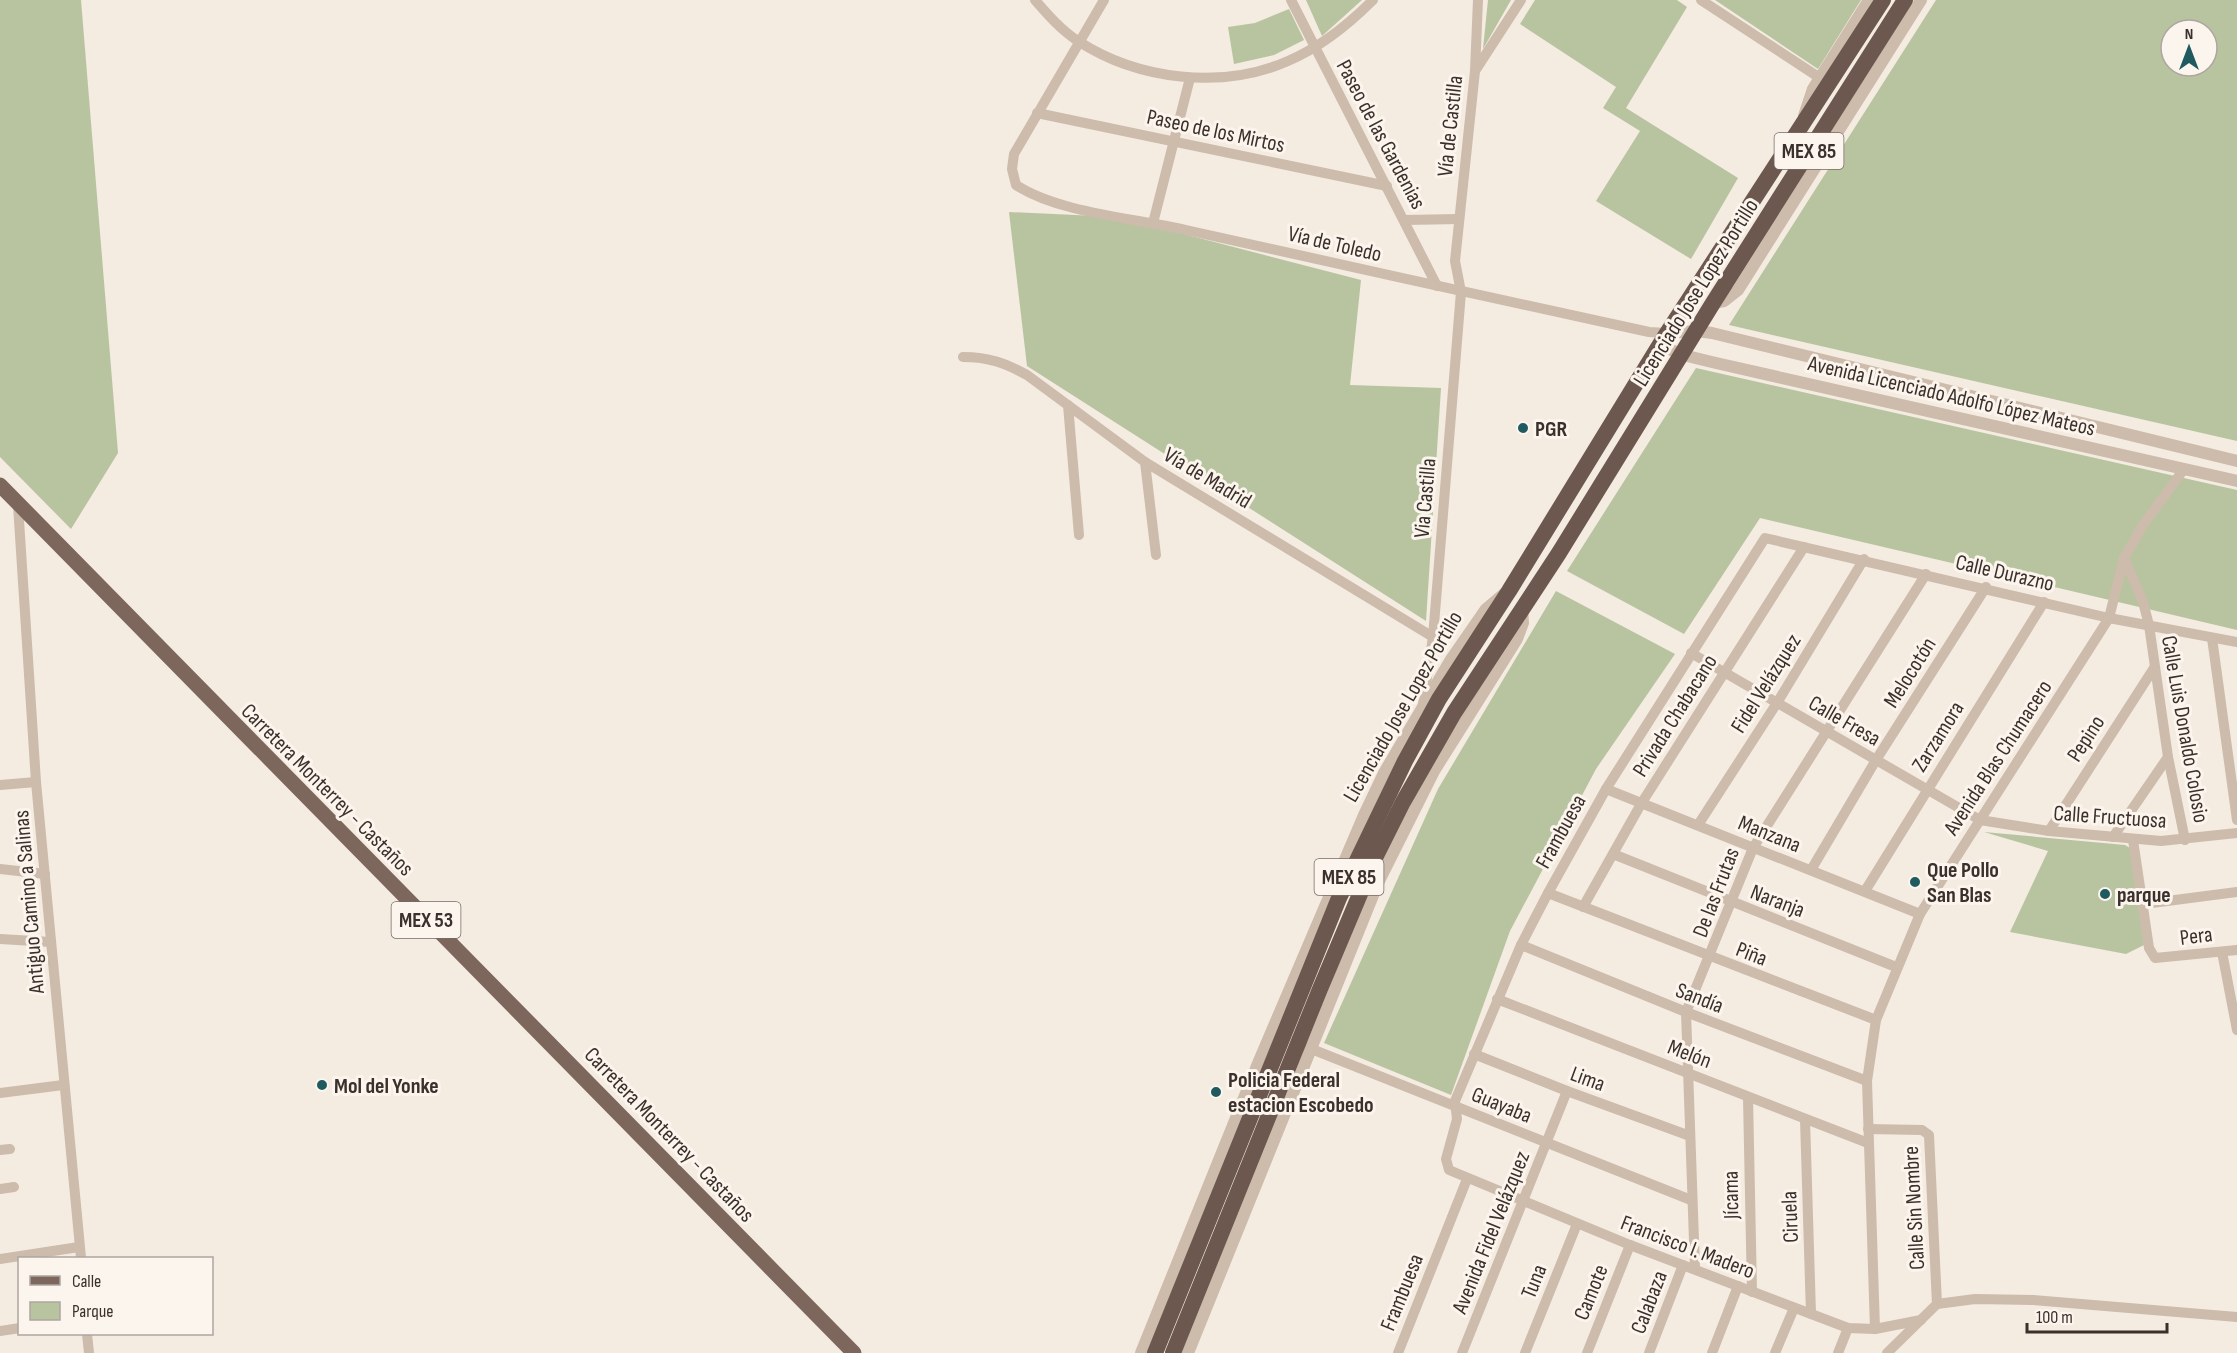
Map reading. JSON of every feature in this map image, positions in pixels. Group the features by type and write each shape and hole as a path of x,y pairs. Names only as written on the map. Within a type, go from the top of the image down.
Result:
{"highway":[{"name":"Licenciado Jose Lopez Portillo","path":"1173,1353 1335,908 1386,795 1439,699 1509,591 1659,336 1804,124 1882,0"},
{"name":"Licenciado Jose Lopez Portillo","path":"1155,1353 1233,1184 1305,1046 1371,867 1394,820 1454,713 1683,355 1713,303 1905,0"}],"main road":[{"name":"Carretera Monterrey - Castaños","path":"0,485 854,1353"}],"street":[{"path":"1035,0 1079,42 1132,65 1190,78 1229,76 1265,70 1315,48 1340,30 1373,0"},
{"path":"1037,113 1104,0"},
{"name":"Paseo de las Gardenias","path":"1291,0 1388,186 1437,286"},
{"name":"Vía de Castilla","path":"1461,292 1455,261 1475,71 1478,0"},
{"path":"1475,71 1521,0"},
{"path":"1701,0 1820,78"},
{"path":"1804,124 1807,102 1869,0"},
{"path":"1713,303 1724,301 1738,290 1921,0"},
{"path":"1154,223 1176,142 1190,78"},
{"name":"Paseo de los Mirtos","path":"1037,113 1388,186"},
{"name":"Vía de Toledo","path":"1037,113 1014,154 1012,169 1016,185 1056,204 1154,223 1659,336"},
{"path":"1405,220 1459,219"},
{"name":"Via Castilla","path":"1423,708 1432,637 1461,292"},
{"name":"Avenida Licenciado Adolfo López Mateos","path":"1659,336 1697,331 2237,461"},
{"name":"Avenida Licenciado Adolfo López Mateos","path":"1659,336 1683,355 2237,481"},
{"name":"Vía de Madrid","path":"963,357 986,357 1008,364 1145,462 1432,637"},
{"path":"1068,405 1079,535"},
{"path":"1145,462 1156,555"},
{"name":"Avenida Blas Chumacero","path":"1875,1329 1867,1081 1876,1020 1920,914 2109,618 2124,558 2143,525 2184,469"},
{"name":"Antiguo Camino a Salinas","path":"18,505 36,782 81,1257"},
{"name":"Calle Durazno","path":"1765,538 1986,587 2109,618 2237,642"},
{"name":"Frambuesa","path":"1447,1167 1446,1159 1457,1119 1454,1106 1521,945 1606,789 1690,653 1765,538"},
{"name":"Privada Chabacano","path":"1583,907 1641,804 1804,547"},
{"name":"Calle Luis Donaldo Colosio","path":"2124,558 2143,602 2149,625 2168,757 2185,840"},
{"name":"Fidel Velázquez","path":"1698,825 1777,703 1864,559"},
{"name":"De las Frutas","path":"1695,1269 1686,1012 1753,848 1926,574"},
{"name":"Melocotón","path":"1811,870 1876,760 1986,587"},
{"name":"Licenciado Jose Lopez Portillo","path":"1141,1353 1329,894 1384,773 1450,661 1486,609 1509,591"},
{"name":"Zarzamora","path":"1865,891 2044,602"},
{"path":"2212,638 2237,820"},
{"name":"Calle Fresa","path":"1690,653 1980,820"},
{"name":"Pepino","path":"2049,831 2154,668"},
{"path":"2113,837 2168,757"},
{"path":"0,785 36,782"},
{"name":"Manzana","path":"1606,789 1920,914"},
{"name":"Calle Fructuosa","path":"1980,820 2049,831 2133,840 2185,840 2237,833"},
{"path":"2133,840 2144,904 2237,891"},
{"name":"Naranja","path":"1613,854 1896,968"},
{"path":"0,869 45,874"},
{"name":"Piña","path":"1548,893 1710,958 1876,1020"},
{"name":"Pera","path":"2144,904 2149,948 2155,958 2237,950"},
{"path":"0,939 51,942"},
{"name":"Sandía","path":"1521,945 1686,1012 1867,1081"},
{"path":"2222,952 2237,1030"},
{"name":"Melón","path":"1497,999 1868,1143"},
{"name":"Licenciado Jose Lopez Portillo","path":"1188,1353 1305,1046"},
{"name":"Guayaba","path":"1305,1046 1691,1200"},
{"name":"Lima","path":"1474,1054 1566,1091 1690,1136"},
{"path":"0,1093 63,1085"},
{"name":"Avenida Fidel Velázquez","path":"1462,1353 1524,1202 1566,1091"},
{"name":"Jícama","path":"1748,1097 1752,1292"},
{"name":"Ciruela","path":"1805,1119 1811,1314"},
{"name":"Calle Sin Nombre","path":"1868,1129 1922,1130 1929,1135 1937,1304"},
{"name":"Francisco I. Madero","path":"1447,1167 1467,1179 1576,1224 1848,1328 1875,1329 1921,1320"},
{"name":"Frambuesa","path":"1398,1353 1467,1179"},
{"path":"0,1189 14,1187"},
{"name":"Tuna","path":"1525,1353 1576,1224"},
{"name":"Camote","path":"1587,1353 1630,1245"},
{"path":"0,1259 79,1246"},
{"name":"Calabaza","path":"1649,1353 1683,1265"},
{"path":"1712,1353 1738,1286"},
{"path":"1887,1353 1937,1304 1975,1299 2033,1300 2237,1317"},
{"path":"1775,1353 1794,1308"},
{"path":"0,1331 18,1328"},
{"path":"1838,1353 1848,1328"},
{"path":"87,1335 90,1353"}],"green space":[{"path":"0,0 81,0 118,453 71,529 0,457"},
{"path":"1306,0 1362,0 1322,36"},
{"path":"1488,0 1511,0 1483,49"},
{"path":"1535,0 1677,0 1687,7 1626,108 1738,178 1691,259 1596,201 1640,131 1603,108 1616,87 1520,24"},
{"path":"1715,0 1861,0 1818,69"},
{"path":"1936,0 2237,0 2237,441 1729,325"},
{"path":"1289,9 1304,40 1274,55 1234,64 1228,27 1255,23"},
{"path":"1009,212 1118,217 1361,280 1350,385 1441,388 1426,621 1027,366"},
{"path":"1696,368 2237,490 2237,630 1760,518 1684,634 1567,571"},
{"path":"1556,591 1675,654 1596,769 1510,931 1451,1095 1324,1043 1438,789"},
{"path":"1984,832 2125,845 2130,848 2148,943 2126,954 2010,932 2048,851"}],"place":[{"name":"PGR","path":"1523,428"},
{"name":"Que Pollo San Blas","path":"1915,882"},
{"name":"parque","path":"2105,894"},
{"name":"Mol del Yonke","path":"322,1085"},
{"name":"Policia Federal estacion Escobedo","path":"1216,1092"}]}
